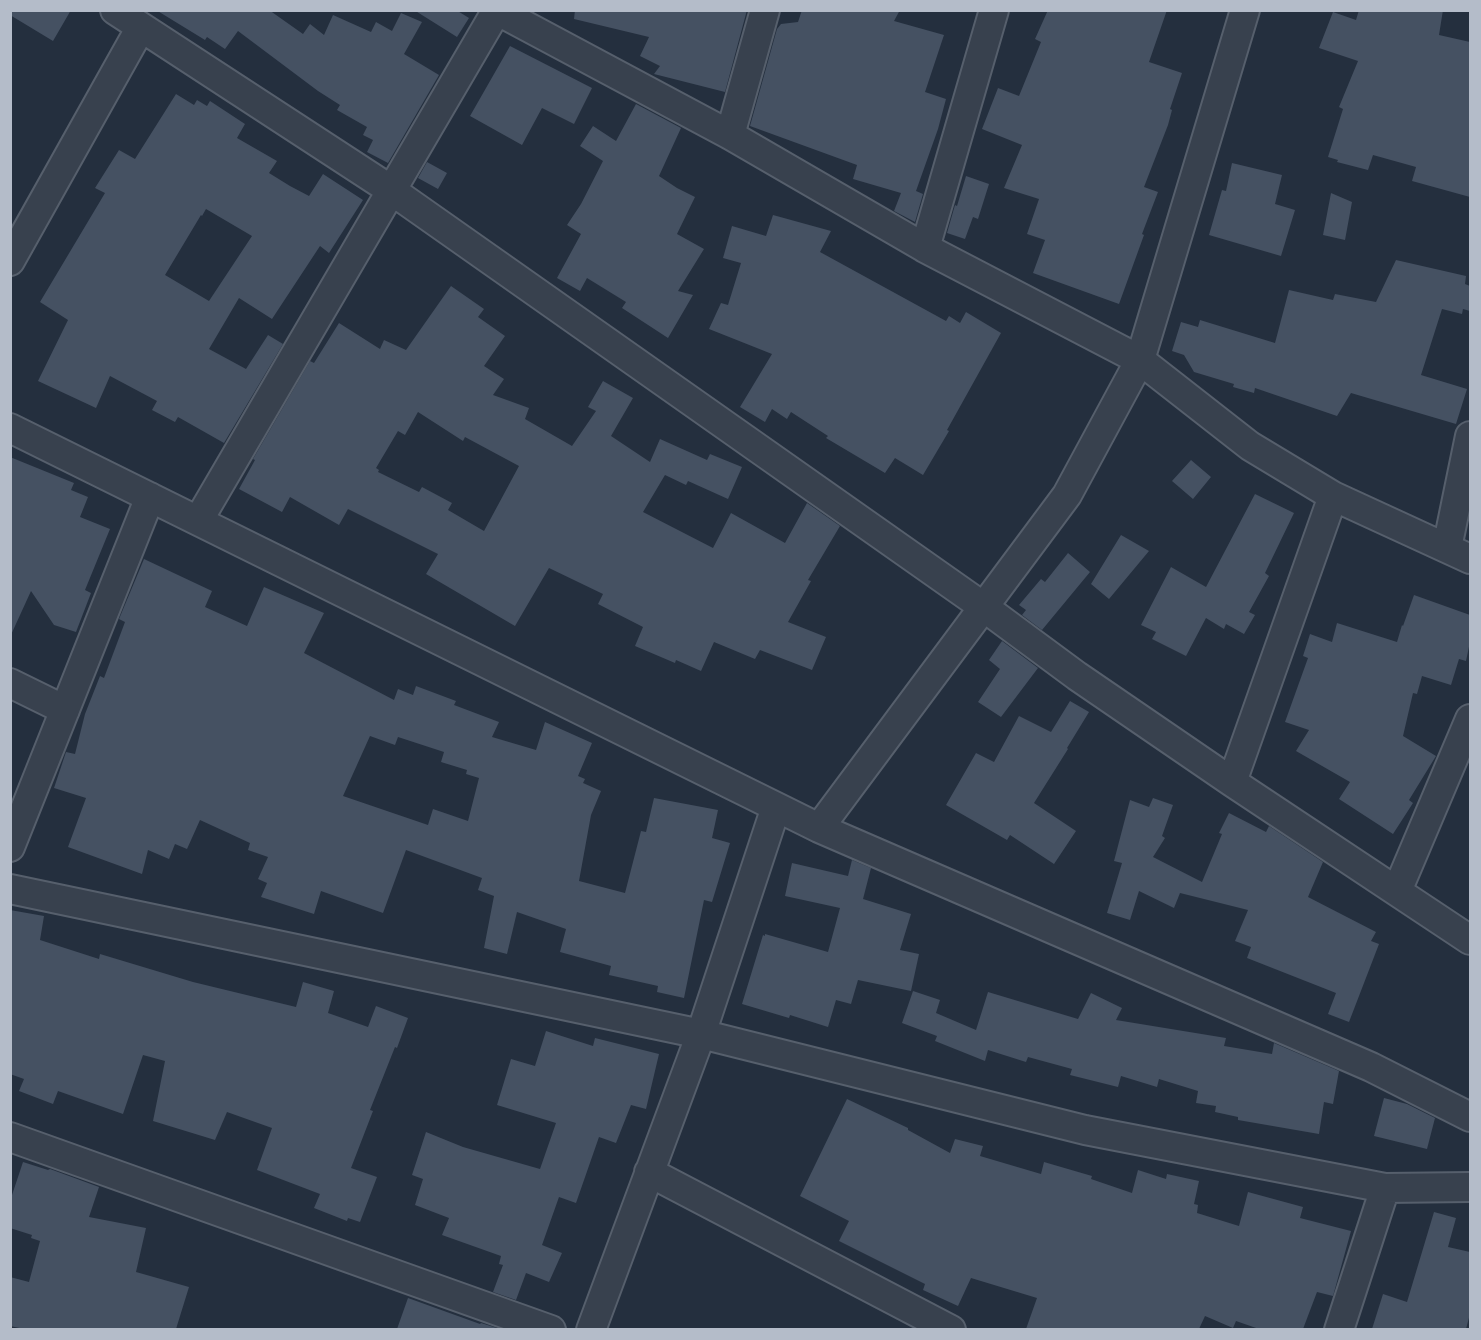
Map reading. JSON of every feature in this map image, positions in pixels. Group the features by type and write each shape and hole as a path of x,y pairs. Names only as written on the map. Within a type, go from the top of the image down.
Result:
{"street":[{"path":"115,10 391,190 985,608 1077,676 1470,940"},
{"path":"730,135 765,10"},
{"path":"925,248 994,10"},
{"path":"819,828 1067,495 1140,360 1245,10"},
{"path":"198,521 496,11 730,135 925,248 1140,360 1250,446 1333,496 1459,554 1470,436"},
{"path":"10,261 141,27"},
{"path":"10,428 819,828 1360,1062 1470,1117"},
{"path":"1232,782 1333,496"},
{"path":"10,847 150,497"},
{"path":"10,683 65,710"},
{"path":"1397,891 1470,719"},
{"path":"591,1329 701,1034 776,807"},
{"path":"10,889 701,1034 1085,1130 1385,1188 1470,1187"},
{"path":"10,1137 551,1329"},
{"path":"649,1172 951,1329"},
{"path":"1340,1329 1385,1188"}],"building":[{"path":"10,10 71,10 53,41 10,15"},
{"path":"156,10 269,10 303,34 310,24 324,35 333,15 371,32 376,22 392,31 401,13 422,22 404,54 439,75 388,163 367,152 373,140 363,135 367,127 337,110 340,105 238,31 225,49 207,37 205,40"},
{"path":"414,10 456,10 469,18 457,37"},
{"path":"575,10 747,10 725,92 654,74 660,66 640,56 649,37 574,19"},
{"path":"802,10 900,10 894,21 944,35 925,92 946,99 916,191 923,194 915,222 894,211 901,193 853,179 857,165 750,126 777,29 781,24 798,22"},
{"path":"1048,10 1167,10 1149,62 1182,73 1170,109 1172,110 1168,125 1144,187 1158,192 1119,304 1033,273 1045,240 1027,234 1039,199 1004,188 1022,145 982,129 998,88 1019,96 1041,42 1035,39"},
{"path":"1359,10 1443,10 1439,35 1470,42 1470,197 1412,181 1416,167 1373,155 1368,170 1337,162 1338,160 1328,157 1343,109 1339,107 1358,61 1319,48 1333,12 1356,20"},
{"path":"510,46 592,88 574,124 542,108 522,145 470,116"},
{"path":"176,94 194,105 197,100 207,106 210,101 245,124 237,138 277,161 269,173 290,186 309,196 323,174 363,200 329,253 320,246 272,319 239,298 209,349 246,369 268,335 283,344 224,443 178,417 175,422 152,410 157,401 110,376 96,408 38,381 68,320 40,302 105,193 95,188 119,150 135,159","holes":["206,209 252,236 209,301 165,275"]},
{"path":"636,104 681,128 659,176 695,197 677,234 704,249 678,291 693,295 668,338 622,308 626,302 587,278 580,291 557,278 581,234 567,225 581,204 603,161 580,146 593,126 616,141"},
{"path":"427,162 447,173 438,189 418,178"},
{"path":"1232,163 1282,175 1275,204 1295,210 1281,256 1209,235 1222,190 1226,191"},
{"path":"966,176 989,184 978,219 973,217 965,239 947,233"},
{"path":"1331,193 1352,202 1345,240 1323,235"},
{"path":"773,215 831,231 820,252 946,321 949,316 960,323 966,312 1001,333 923,475 895,458 885,473 826,438 828,436 791,412 787,419 772,409 765,422 740,407 772,354 709,329 721,303 728,305 741,263 723,258 732,226 766,236"},
{"path":"1396,260 1466,276 1465,284 1470,286 1470,311 1463,309 1462,314 1442,309 1421,375 1467,389 1456,424 1351,393 1337,416 1255,388 1254,393 1233,387 1234,384 1194,372 1184,355 1172,351 1181,322 1198,327 1200,320 1275,343 1289,290 1333,300 1335,294 1376,302"},
{"path":"451,286 484,309 478,317 505,336 484,366 504,379 493,395 529,408 525,419 572,446 596,411 588,407 603,381 633,398 611,436 650,462 660,439 707,460 710,454 742,467 728,499 688,481 686,485 665,475 643,512 713,548 731,513 785,543 807,503 840,526 808,580 811,581 788,622 826,637 812,670 760,650 755,659 714,642 701,671 676,660 675,663 635,646 643,627 598,604 603,594 549,568 515,626 426,574 438,554 348,509 339,525 290,497 282,512 239,489 255,460 253,459 310,361 314,363 339,323 380,349 384,340 406,350","holes":["418,412 463,441 465,437 519,466 484,531 448,510 452,503 422,487 419,492 378,472 376,468 398,431 405,435"]},
{"path":"10,457 74,483 71,490 88,497 80,517 110,529 85,590 91,593 76,632 54,625 31,591 10,637"},
{"path":"1191,460 1211,477 1193,499 1172,481"},
{"path":"1255,494 1294,513 1265,573 1269,576 1249,612 1255,615 1244,634 1226,624 1224,629 1206,618 1186,656 1152,639 1156,632 1141,625 1171,567 1206,587"},
{"path":"1121,535 1149,551 1109,599 1091,584"},
{"path":"1068,553 1090,572 1042,630 1022,615 1026,610 1019,605 1041,579 1045,582"},
{"path":"144,559 212,591 205,607 247,626 264,587 324,613 304,653 394,700 398,689 413,695 416,686 456,701 454,705 499,722 492,737 536,750 545,722 592,743 578,776 585,779 583,783 601,791 591,815 579,881 625,893 641,831 646,832 654,798 718,810 712,838 730,843 712,902 704,900 684,998 657,992 658,986 609,975 611,966 560,952 566,929 517,912 507,954 484,948 494,896 478,890 482,878 406,850 383,913 321,891 314,914 261,897 267,883 258,879 268,857 248,850 250,843 200,820 187,849 175,844 169,859 148,850 142,874 68,847 86,798 54,788 66,752 75,754 85,714 100,676 104,678 125,622 119,619","holes":["370,736 395,745 398,737 444,752 441,762 467,770 466,774 479,778 468,821 433,809 428,825 343,796"]},
{"path":"1414,595 1470,615 1470,642 1466,661 1459,659 1451,685 1422,676 1417,694 1413,693 1403,736 1436,756 1409,800 1413,803 1393,834 1339,799 1350,782 1296,751 1309,730 1285,722 1308,658 1303,656 1310,634 1332,642 1337,623 1397,642"},
{"path":"1002,641 1038,668 1001,717 978,702 1000,669 989,660"},
{"path":"1070,701 1089,712 1034,803 1076,831 1054,864 1010,835 1007,840 946,805 976,753 994,762 1019,716 1051,732"},
{"path":"1153,798 1173,805 1162,836 1165,838 1153,857 1202,882 1222,834 1219,833 1229,813 1266,832 1269,826 1323,862 1308,897 1376,932 1371,941 1379,944 1349,1022 1328,1014 1336,993 1247,958 1251,947 1235,941 1248,910 1180,893 1174,908 1139,891 1130,920 1107,913 1122,863 1114,861 1130,800 1149,807"},
{"path":"852,860 871,868 863,899 911,914 900,950 919,954 911,991 858,980 851,1004 836,1000 828,1027 742,1004 763,935 828,952 840,908 785,896 792,863 848,876"},
{"path":"10,910 44,916 40,940 99,959 100,954 193,982 296,1007 303,982 334,991 328,1013 368,1027 376,1006 408,1018 370,1110 373,1111 351,1168 377,1177 360,1222 348,1218 347,1221 314,1208 320,1194 257,1170 272,1128 227,1112 215,1140 153,1121 165,1061 143,1055 123,1114 58,1091 53,1104 19,1091 24,1079 10,1074"},
{"path":"913,991 940,1000 936,1013 976,1030 988,992 1078,1019 1091,993 1122,1008 1116,1020 1226,1038 1224,1046 1272,1054 1274,1043 1339,1071 1333,1104 1324,1102 1319,1134 1238,1120 1238,1117 1215,1112 1216,1106 1196,1103 1198,1091 1159,1079 1157,1087 1121,1076 1118,1087 1070,1075 1072,1069 1028,1057 1026,1062 988,1050 985,1061 935,1041 937,1036 902,1023"},
{"path":"546,1031 593,1046 595,1038 659,1054 646,1109 631,1105 616,1143 599,1137 576,1203 559,1197 542,1245 562,1253 549,1282 526,1273 516,1300 493,1292 503,1265 499,1264 501,1256 442,1235 449,1218 415,1205 423,1179 412,1175 426,1132 463,1147 540,1169 556,1123 497,1105 511,1059 535,1066"},
{"path":"1384,1098 1407,1104 1435,1118 1427,1149 1374,1136"},
{"path":"847,1099 908,1128 950,1153 955,1139 983,1146 980,1156 1041,1174 1044,1162 1092,1176 1091,1179 1132,1193 1138,1170 1166,1179 1167,1174 1199,1181 1194,1204 1198,1205 1197,1213 1239,1226 1248,1192 1303,1207 1300,1218 1351,1231 1333,1296 1317,1292 1303,1329 1259,1329 1236,1321 1233,1328 1205,1316 1199,1329 1026,1329 1037,1298 971,1278 958,1306 923,1290 925,1284 839,1241 849,1221 800,1196"},
{"path":"23,1162 99,1187 89,1217 146,1228 136,1272 189,1287 176,1329 24,1329 10,1326 10,1277 29,1282 40,1241 31,1238 32,1235 10,1228 10,1201"},
{"path":"1434,1212 1456,1218 1448,1247 1470,1252 1470,1314 1466,1329 1372,1329 1383,1294 1407,1302"},
{"path":"408,1298 480,1324 500,1329 397,1329"}]}
